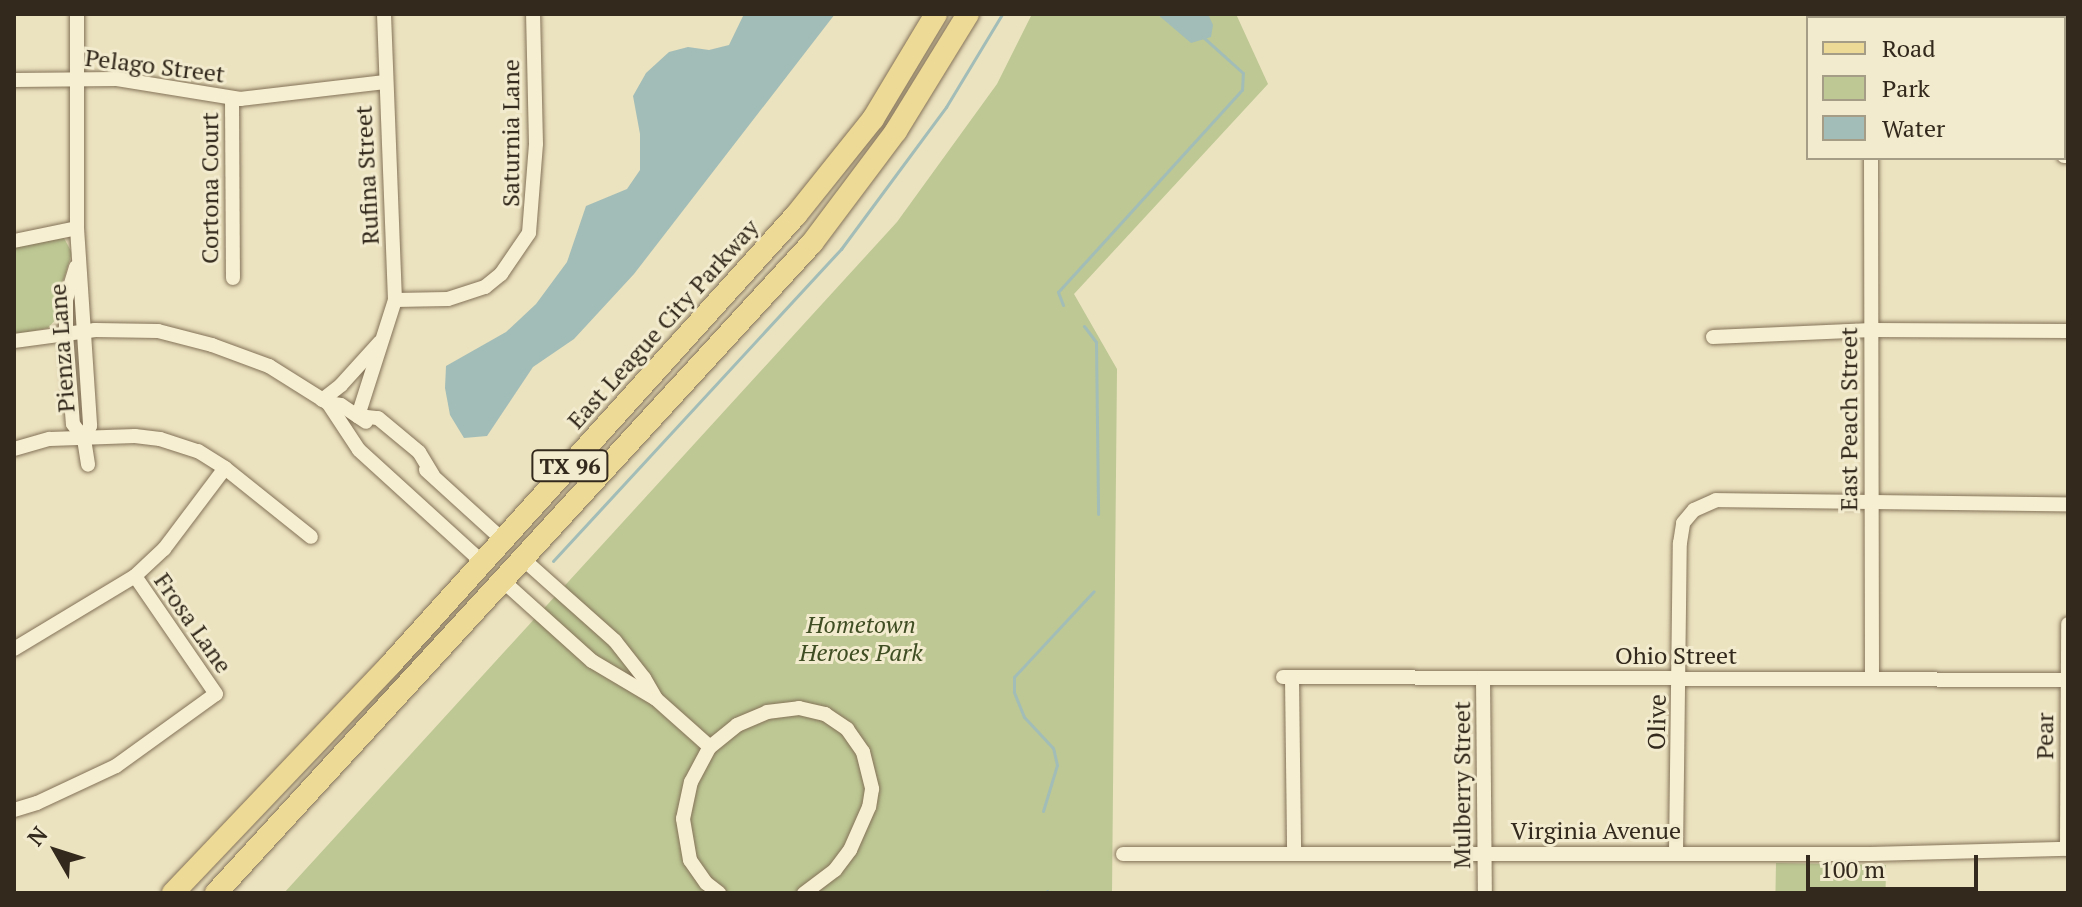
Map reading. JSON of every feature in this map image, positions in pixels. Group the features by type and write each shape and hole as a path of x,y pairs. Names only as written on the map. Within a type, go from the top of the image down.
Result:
{"main road":[{"name":"East League City Parkway","path":"173,893 503,540 796,215 873,119 936,14"},
{"name":"TX 96","path":"216,893 812,243 896,131 968,14"},
{"path":"503,540 523,559"},
{"path":"482,562 503,581"},
{"path":"230,893 295,807"}],"street":[{"name":"Pienza Lane","path":"77,14 80,77 77,228 90,426 84,439 73,424 66,334 66,299 78,259"},
{"name":"Rufina Street","path":"358,416 388,332 395,300 384,14"},
{"name":"Saturnia Lane","path":"395,300 448,299 485,287 501,274 529,233 536,144 533,14"},
{"name":"Pelago Street","path":"14,80 117,79 232,98 385,82"},
{"name":"Cortona Court","path":"232,98 233,278"},
{"name":"East Peach Street","path":"1871,160 1872,679"},
{"path":"14,241 77,228"},
{"path":"1713,337 1872,330 2068,331"},
{"path":"14,341 83,332 158,331 212,345 269,366 325,402 359,450 482,562"},
{"name":"Rufina Street","path":"325,402 388,332"},
{"path":"325,402 341,405 358,416 433,475 503,540"},
{"path":"14,449 50,439 135,436 160,439 198,451 225,468 311,537"},
{"path":"84,439 88,465"},
{"path":"14,649 135,576 164,549 225,468"},
{"name":"Olive","path":"1676,853 1680,543 1688,516 1708,501 1870,503"},
{"path":"1870,503 2068,504"},
{"path":"523,559 626,654 656,699"},
{"name":"Frosa Lane","path":"14,810 37,803 116,766 216,694 135,576"},
{"path":"503,581 608,673 656,699 710,747"},
{"path":"566,638 586,616"},
{"name":"Pear","path":"2068,624 2068,849"},
{"name":"Ohio Street","path":"1294,853 1288,677 2068,680"},
{"name":"Mulberry Street","path":"1483,678 1485,893"},
{"path":"719,893 706,883 690,860 683,819 691,782 710,747 746,720 789,708 810,709 833,717 859,744 872,789 869,807 843,861 804,893"},
{"name":"Virginia Avenue","path":"1123,854 2068,849"}],"green space":[{"name":"Hometown Heroes Park","path":"1032,14 1236,14 1268,84 1074,294 1117,369 1112,893 284,893 897,222 997,84"},
{"path":"64,238 72,253 61,288 57,318 48,328 14,335 14,246"},
{"path":"1776,863 1886,865 1885,893 1775,893"}],"water":[{"path":"744,14 835,14 634,274 574,339 533,367 487,436 464,438 450,415 445,388 446,366 506,332 536,304 567,262 586,206 627,189 640,170 640,134 633,96 646,73 669,52 688,47 709,50 729,45"},
{"path":"1157,14 1208,14 1213,25 1211,37 1191,43"}],"waterway":[{"path":"553,561 841,249 946,107 1002,14"},
{"path":"1063,305 1058,292 1242,90 1243,73 1203,37"},
{"path":"1084,326 1096,342 1098,514"},
{"path":"1043,811 1057,765 1053,748 1024,717 1014,692 1014,677 1094,591"}]}
